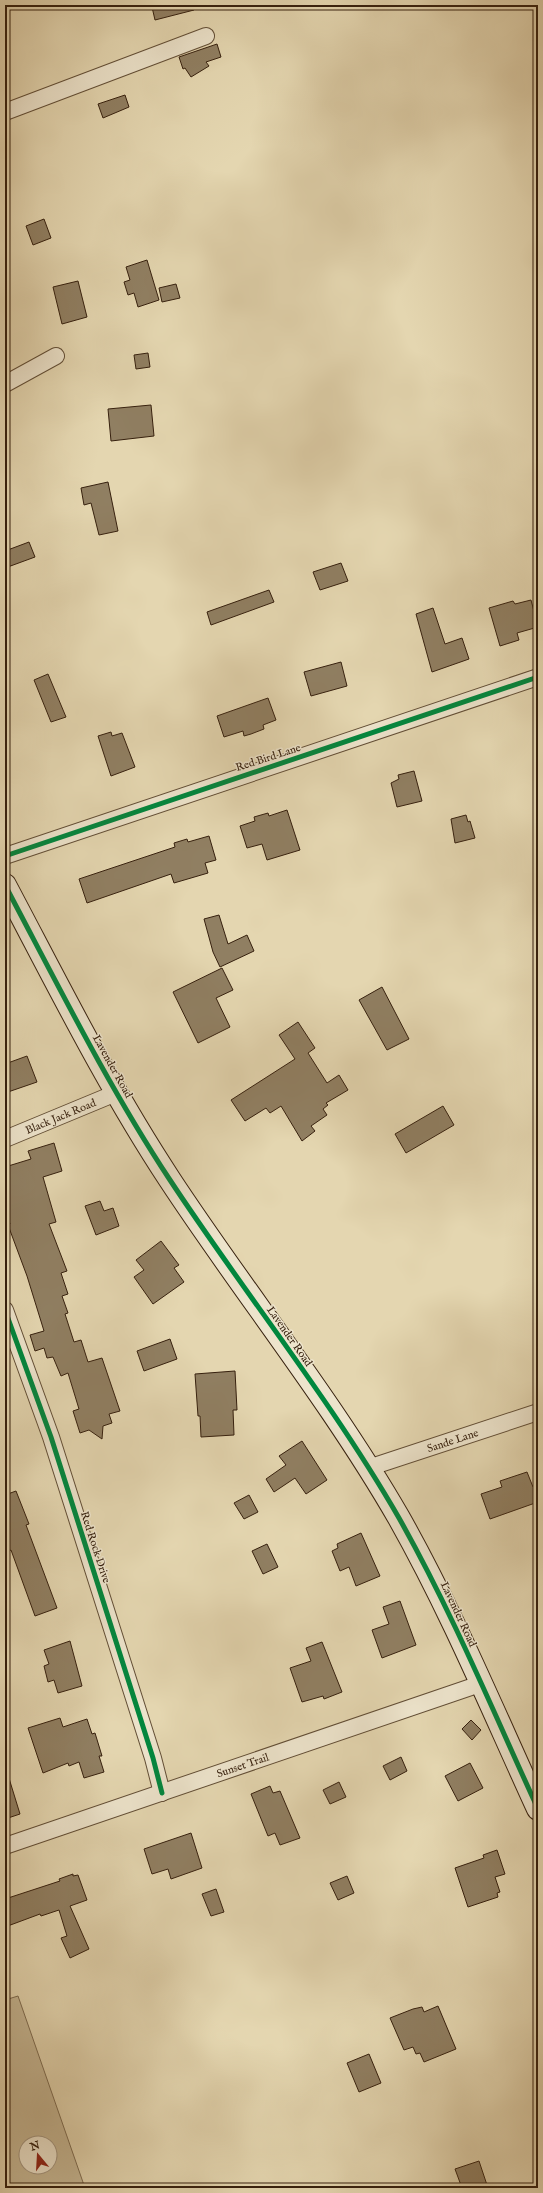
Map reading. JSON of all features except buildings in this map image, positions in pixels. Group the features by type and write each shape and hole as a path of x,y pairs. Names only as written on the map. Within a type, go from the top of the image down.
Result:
{"street":[{"path":"5,112 206,36"},
{"path":"5,384 56,356"},
{"name":"Red Bird Lane","path":"5,856 538,678"},
{"name":"Lavender Road","path":"5,886 116,1093 171,1182 368,1468 418,1554 538,1809"},
{"name":"Black Jack Road","path":"5,1139 116,1093"},
{"name":"Red Rock Drive","path":"5,1310 51,1437 153,1758 162,1793"},
{"name":"Sande Lane","path":"368,1468 538,1412"},
{"name":"Sunset Trail","path":"5,1846 480,1684"}],"shaded area":[{"path":"18,1996 85,2188 5,2188 5,2000"}],"cycle path":[{"path":"5,856 538,677"},
{"path":"5,885 84,1035 147,1144 170,1180 345,1431 399,1518 437,1589 538,1809"},
{"path":"5,1310 51,1437 153,1758 162,1793"}]}
